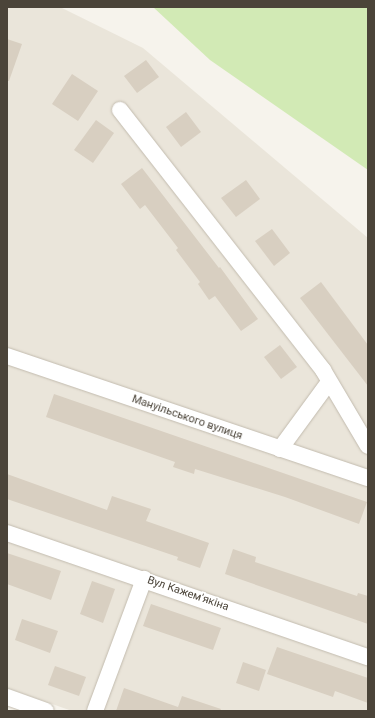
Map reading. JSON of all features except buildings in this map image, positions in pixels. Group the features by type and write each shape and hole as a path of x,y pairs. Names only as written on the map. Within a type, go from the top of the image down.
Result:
{"street":[{"path":"120,110 323,370 368,446"},
{"name":"Мануільського вулиця","path":"7,356 368,478"},
{"path":"280,449 329,382"},
{"name":"Вул Кажем'якіна","path":"7,533 368,657"},
{"path":"95,711 144,579"},
{"path":"7,698 46,711"}],"shaded area":[{"path":"7,7 60,7 143,48 368,238 368,711 72,711 7,688"}],"green space":[{"path":"153,7 368,7 368,170 210,60"}]}
